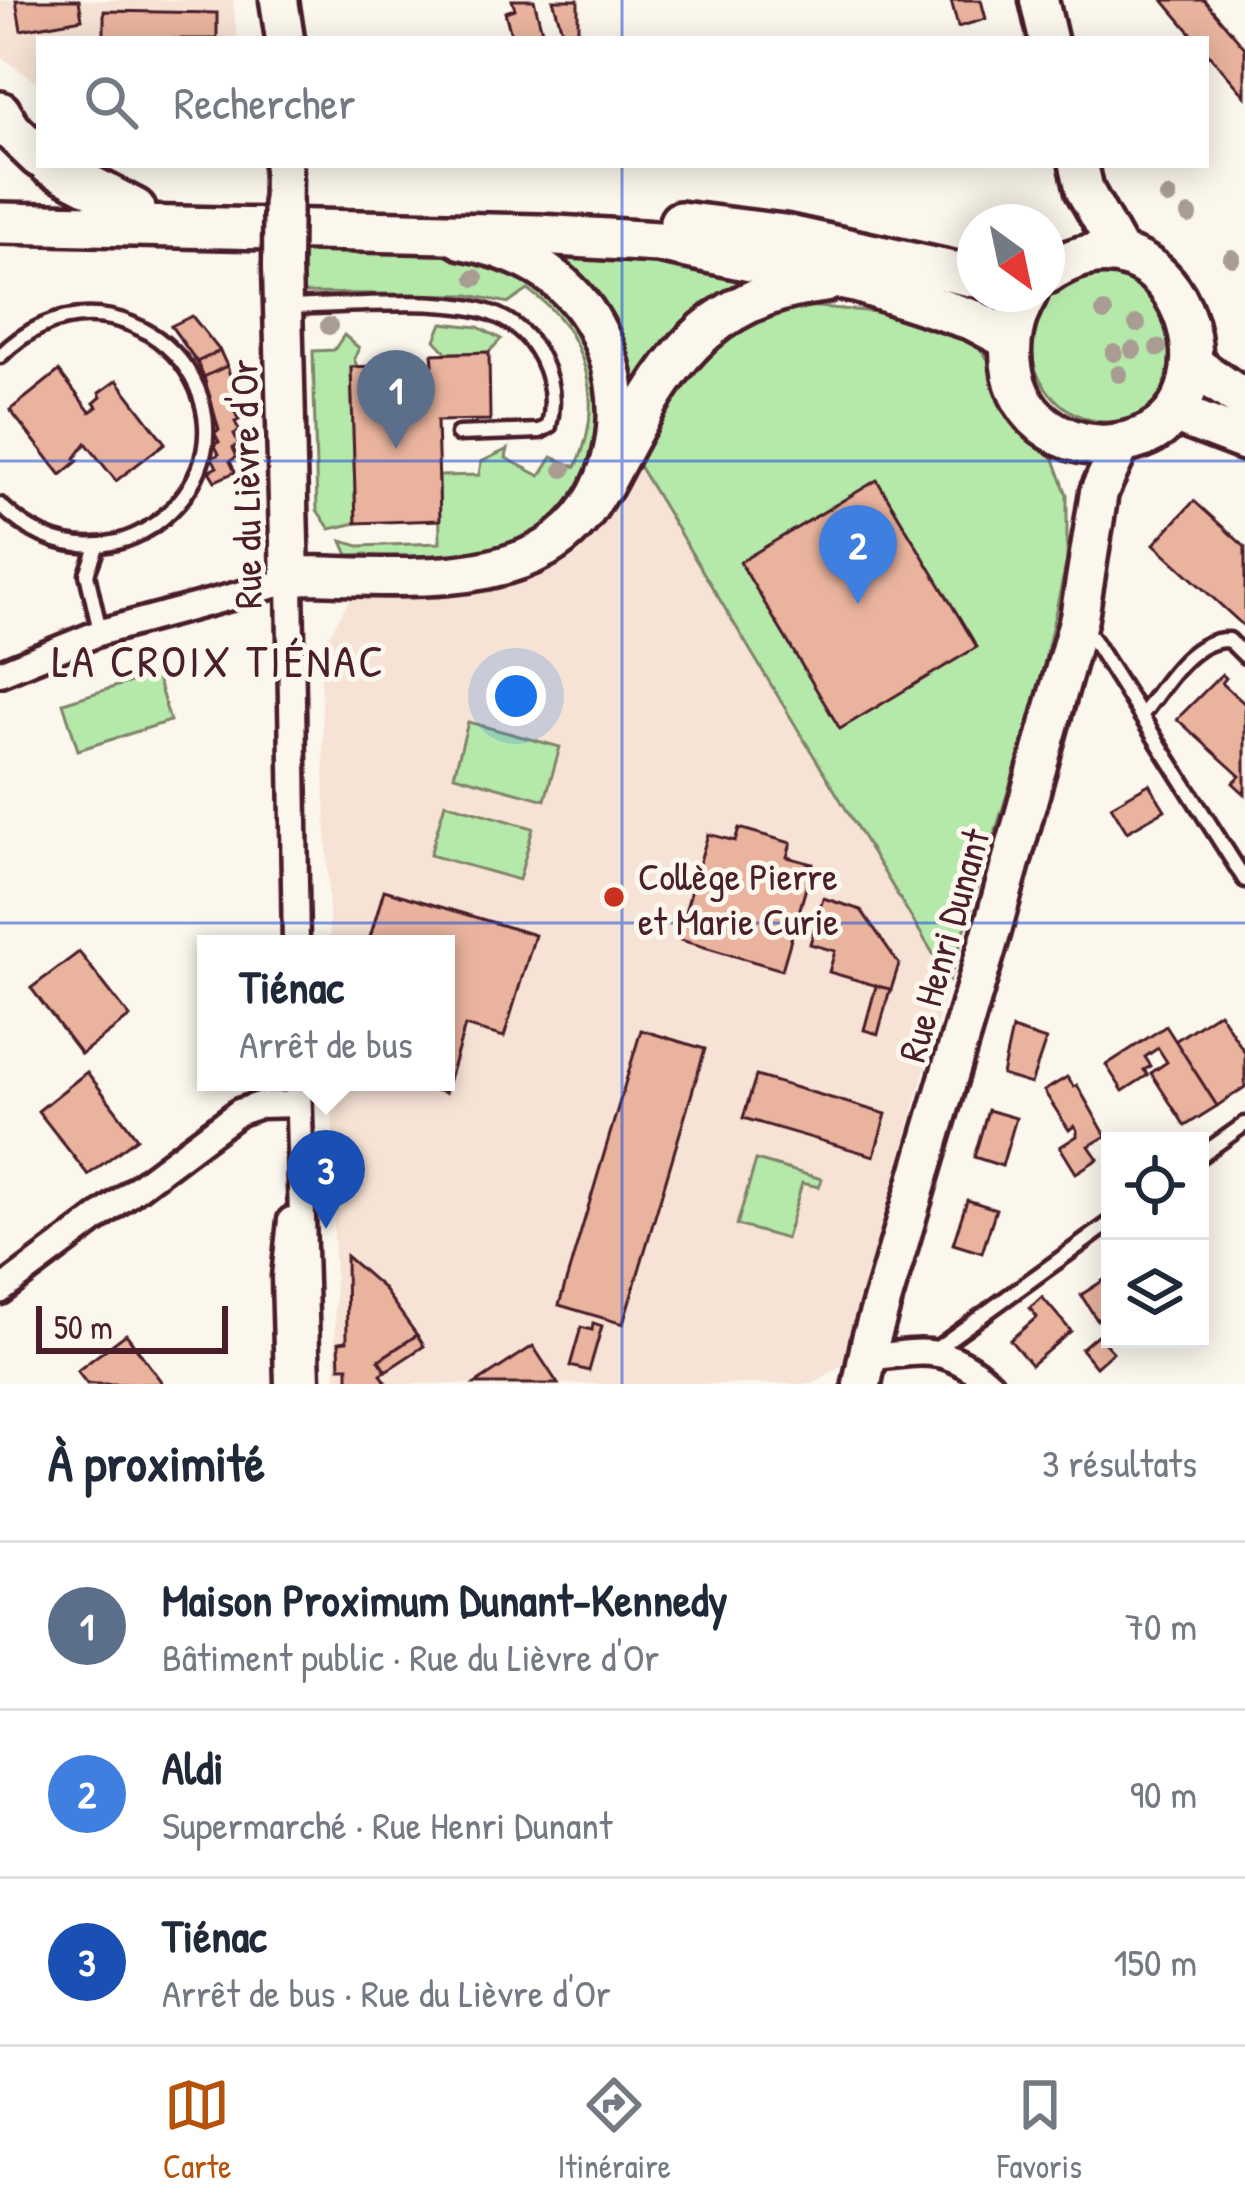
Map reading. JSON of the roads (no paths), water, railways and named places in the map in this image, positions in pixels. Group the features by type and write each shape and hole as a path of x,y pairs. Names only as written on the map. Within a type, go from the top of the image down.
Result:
{"main road":[{"path":"0,112 36,154"},
{"path":"56,168 135,209"},
{"path":"0,205 609,217 723,226 957,273"},
{"path":"0,223 658,242 859,283 973,320 1009,339"},
{"path":"1017,312 1009,339 1010,368 1019,395 1036,418 1060,435 1089,445 1120,445 1152,434 1177,414 1200,370 1201,339 1193,309 1175,284 1150,265 1121,255 1065,265"},
{"path":"603,485 665,372 701,331 732,309 764,296 809,284 859,283"},
{"path":"1200,370 1245,401"},
{"path":"1177,414 1245,440"}],"street":[{"path":"263,0 268,36"},
{"path":"279,0 285,36"},
{"path":"1039,0 1047,36"},
{"name":"Rue du Lièvre d'Or","path":"283,168 296,935"},
{"path":"1082,178 1121,255"},
{"path":"1065,249 1082,178"},
{"path":"0,673 101,632 302,575 473,573 500,568 559,539 580,519 603,485 614,445 616,398 606,349 588,313 560,283 522,259 478,243 416,232"},
{"path":"1060,435 1077,468 1093,526"},
{"name":"Rue Henri Dunant","path":"865,1371 1079,618 1099,492 1120,445"},
{"path":"0,1291 239,1112 298,1093 308,1384"},
{"path":"288,1384 286,1257 299,1170"},
{"path":"865,1371 933,1351 972,1366 990,1384"}],"lane":[{"path":"282,307 456,306 510,323 531,341 546,366 551,423 540,431 458,434"},
{"path":"0,356 32,329 69,316 109,316 144,328 173,351 194,382 204,418 202,455 189,490 165,518 133,538 97,547 58,543 22,526 0,505"},
{"path":"97,547 87,574 101,632"},
{"path":"1079,618 1245,880"},
{"path":"1141,716 1191,653 1216,639 1229,640 1245,656"},
{"path":"1209,1150 1245,1124"},
{"path":"933,1351 1101,1230"}],"place":[{"name":"Maison Proximum Dunant-Kennedy","path":"396,449"},
{"name":"Aldi","path":"858,604"},
{"name":"Collège Pierre et Marie Curie","path":"614,897"},
{"name":"Tiénac","path":"326,1229"}],"district":[{"name":"LA CROIX TIÉNAC","path":"219,660"}]}
